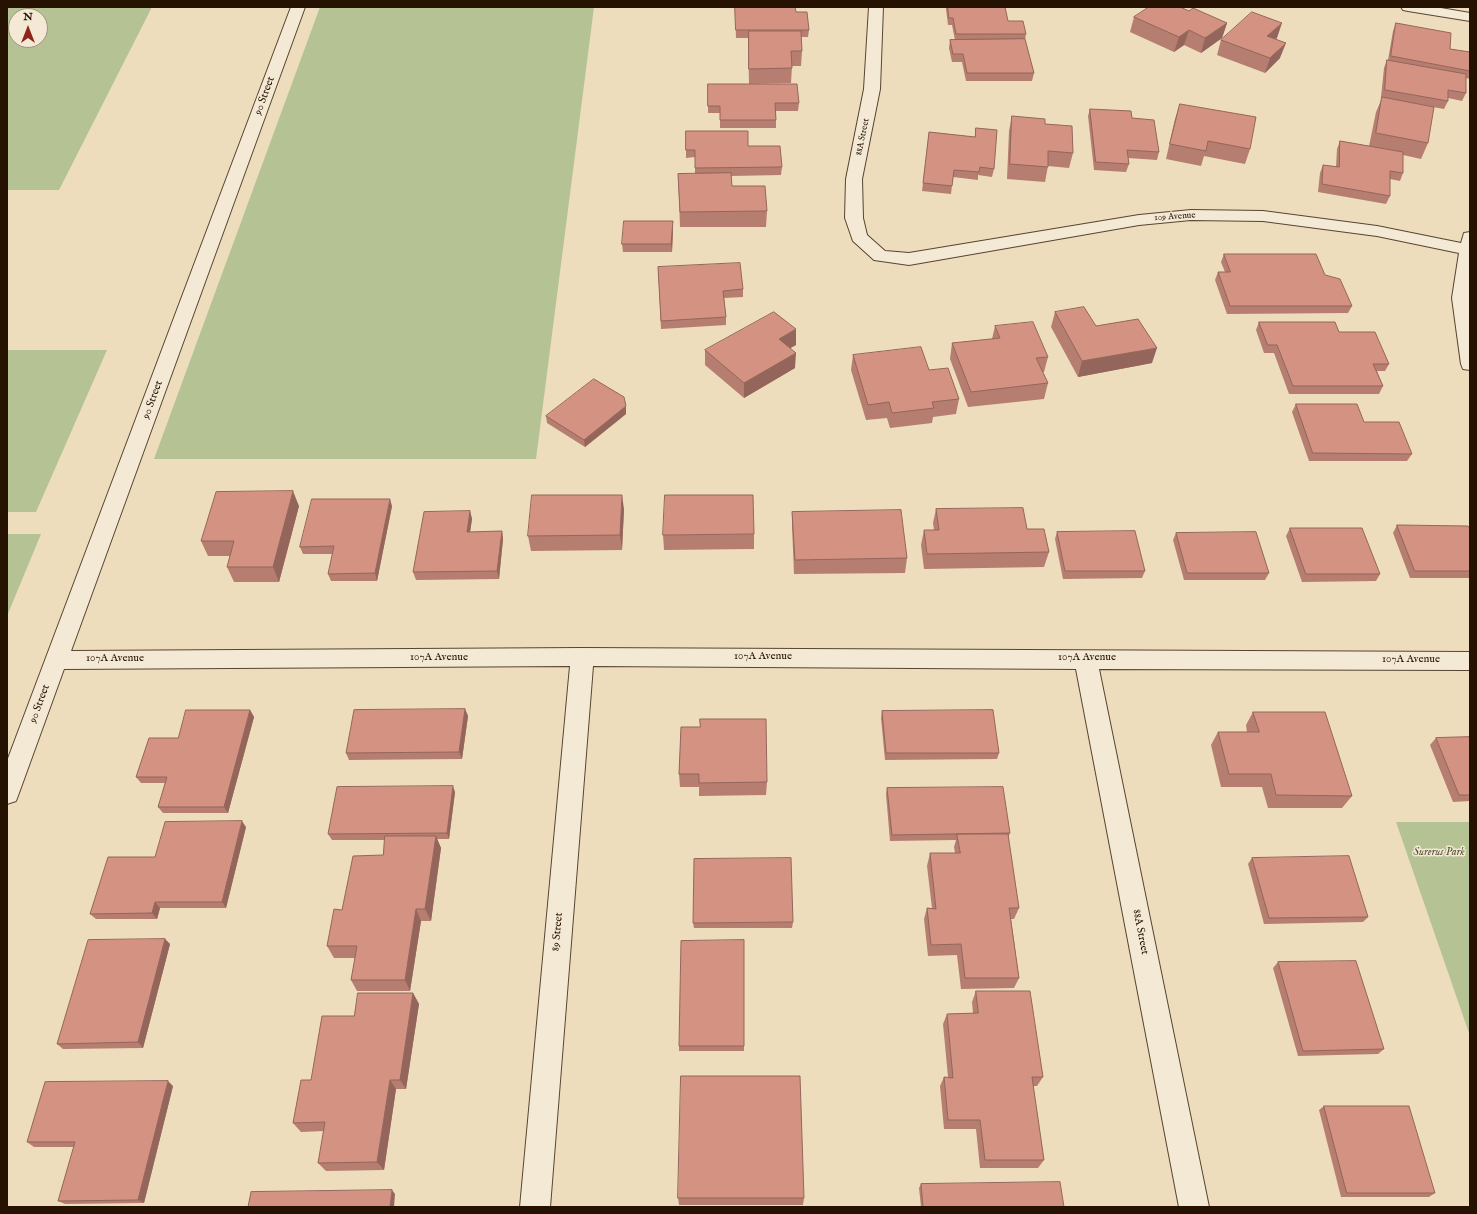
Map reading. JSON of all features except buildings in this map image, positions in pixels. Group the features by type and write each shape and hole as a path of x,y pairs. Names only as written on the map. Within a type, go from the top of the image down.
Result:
{"street":[{"name":"90 Street","path":"7,793 298,7"},
{"name":"88A Street","path":"876,7 872,89 854,179 854,218 859,238 880,256"},
{"path":"1408,7 1470,18"},
{"name":"109 Avenue","path":"880,256 909,259 1139,220 1191,215 1263,216 1377,231 1469,246"},
{"path":"1469,246 1461,298 1470,364"},
{"name":"107A Avenue","path":"56,660 582,657 1085,658 1470,661"},
{"name":"89 Street","path":"535,1207 582,657"},
{"name":"88A Street","path":"1085,658 1194,1207"}],"green space":[{"path":"7,7 152,7 59,190 7,190"},
{"path":"320,7 594,7 536,459 154,459"},
{"path":"7,350 107,350 36,512 7,512"},
{"path":"7,534 41,534 7,616"},
{"name":"Surerus Park","path":"1396,822 1470,822 1470,1036"}]}
